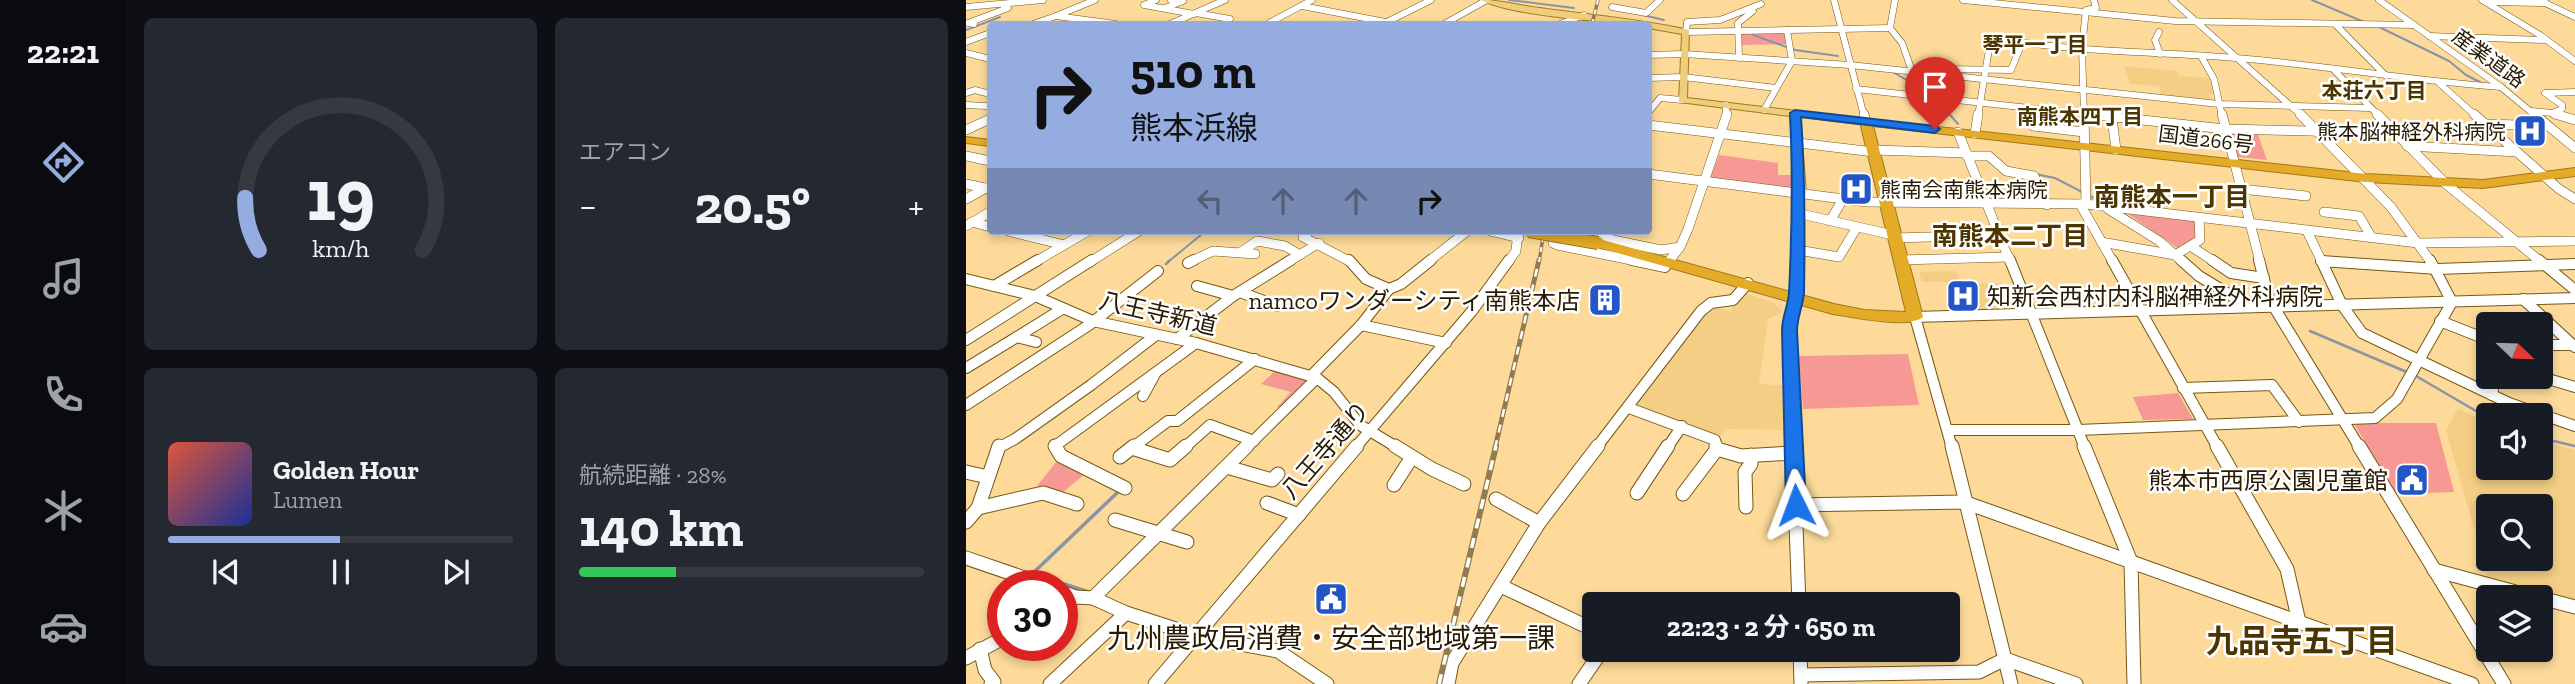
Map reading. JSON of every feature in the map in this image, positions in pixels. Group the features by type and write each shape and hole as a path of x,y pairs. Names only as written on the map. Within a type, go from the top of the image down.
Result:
{"highway":[{"name":"国道266号","path":"1866,122 2235,164 2446,184 2483,184 2575,172"},
{"path":"1537,235 1598,243 1667,264 1864,315 1915,317 1866,122"},
{"path":"966,140 987,143"}],"main road":[{"path":"1486,0 1525,9 1584,15 1601,21"},
{"path":"1652,26 1686,32 1682,100 1866,122"},
{"path":"1795,113 1800,193"}],"street":[{"path":"995,5 1005,0"},
{"path":"966,7 1043,0"},
{"path":"1042,21 1095,0"},
{"path":"1156,0 1144,5 1230,19"},
{"path":"1162,9 1183,1 1171,0"},
{"path":"1177,21 1225,0"},
{"path":"1273,21 1312,0"},
{"path":"1389,21 1431,0"},
{"path":"1449,21 1486,0"},
{"path":"1612,7 1646,13 1660,0"},
{"path":"1834,0 1866,122"},
{"path":"1895,0 1890,28 1902,43 1912,71"},
{"path":"1963,0 2201,22 2414,25"},
{"path":"2027,8 2029,0"},
{"path":"2086,12 2096,8 2094,0"},
{"path":"2172,0 2201,22 2320,131 2366,178 2438,269 2452,302"},
{"name":"産業道路","path":"2379,0 2501,87 2575,148"},
{"path":"2484,1 2542,2 2575,17"},
{"path":"2484,1 2575,61"},
{"path":"1763,2 1720,20 1687,22 1686,32 1890,28"},
{"path":"1739,58 1738,23 1763,2"},
{"path":"2049,4 2082,6 2086,12 2082,47 2083,204 2101,242 2287,569 2300,622"},
{"path":"974,24 968,23 1008,8 995,5"},
{"path":"1301,6 1382,21"},
{"path":"1568,21 1584,15"},
{"path":"1056,16 1094,21"},
{"path":"2336,25 2386,76"},
{"path":"1764,110 1792,61 1787,30"},
{"path":"2159,32 2160,36 2155,40 2160,54"},
{"path":"966,42 987,34"},
{"path":"2429,36 2545,40"},
{"path":"1975,134 1991,37 2022,43 2238,58 2439,83 2501,87"},
{"path":"1912,71 2011,70 2022,43"},
{"path":"966,53 987,58"},
{"path":"1652,55 1684,54 1850,65 2219,104 2370,108"},
{"path":"2201,56 2209,66 2219,91 2225,129 2270,299 2504,684"},
{"path":"2333,69 2446,184 2575,290"},
{"path":"1652,78 1683,77 1776,88"},
{"path":"2439,83 2516,152 2575,199"},
{"path":"1856,89 2225,129 2394,133"},
{"path":"966,93 975,90 987,93"},
{"path":"2552,113 2563,108 2562,105 2545,93 2575,92"},
{"path":"1652,108 1660,98 1682,100"},
{"path":"966,104 987,105"},
{"path":"1558,235 1553,243 1557,245 1667,264 1680,247 1728,111 1726,105"},
{"path":"2035,109 2033,126 2084,132"},
{"path":"2531,111 2552,113 2575,120"},
{"path":"2112,117 2116,150"},
{"path":"966,130 987,120"},
{"path":"2485,124 2548,126"},
{"path":"1652,126 1874,151 1989,156 2006,171 2034,176 2047,205"},
{"path":"1958,132 2131,562 2134,684"},
{"path":"2407,146 2516,152"},
{"path":"966,156 987,160"},
{"path":"1652,175 1886,204 2083,204 2418,243 2575,241"},
{"path":"966,184 987,189"},
{"path":"966,199 987,189"},
{"path":"2241,189 2306,196"},
{"path":"1799,592 1790,319 1796,298 1797,213 1800,193"},
{"path":"1830,221 1843,199"},
{"path":"2104,206 2159,241 2199,276 2250,307"},
{"path":"2324,212 2359,216 2372,238"},
{"path":"1797,213 1894,236 1999,235"},
{"path":"969,224 987,214"},
{"path":"2101,242 2175,255 2192,247 2201,235 2199,218"},
{"path":"969,224 987,227"},
{"path":"1798,250 1839,257 1857,227"},
{"path":"2307,231 2342,305 2362,333 2509,403 2575,426"},
{"path":"1024,235 1064,245"},
{"path":"994,286 1081,235"},
{"name":"八王寺新道","path":"1035,296 1133,235"},
{"path":"1285,246 1304,235"},
{"path":"1307,235 1347,258 1348,262 1364,273 1366,279 1389,289"},
{"path":"1093,598 1254,440 1361,325 1389,289 1401,284 1462,235"},
{"name":"八王寺通り","path":"1155,684 1446,343 1516,251 1521,235"},
{"path":"1589,235 1661,250 1680,247"},
{"path":"1241,251 1255,241 1285,246 1300,255"},
{"path":"1177,339 1237,294 1319,243"},
{"path":"2192,247 2231,273 2264,278"},
{"path":"1188,263 1213,251 1255,254"},
{"path":"1900,260 2008,257"},
{"path":"2321,261 2438,269 2575,264"},
{"path":"966,405 1126,299 1158,271"},
{"path":"969,282 1035,296"},
{"path":"1448,684 1452,663 1539,523 1701,311 1711,303 1733,300 1748,283"},
{"path":"1197,286 1276,306"},
{"path":"966,340 1035,296"},
{"name":"八王寺新道","path":"1035,296 1093,321 1196,343 1314,377 1334,392 1360,425 1412,457 1464,484"},
{"path":"2011,684 1948,430 1915,317 2575,298"},
{"path":"2523,299 2574,346"},
{"path":"1948,430 2078,430 2375,418 2397,400 2452,302"},
{"path":"966,368 1062,309"},
{"path":"2441,321 2476,335"},
{"path":"1361,325 1446,343"},
{"path":"966,522 978,508 998,447 1015,439 1156,335"},
{"path":"1017,338 1036,342"},
{"path":"1125,488 1061,456 1055,446 1196,343"},
{"path":"2553,345 2574,346"},
{"path":"1119,457 1168,421 1177,421 1255,359"},
{"path":"1143,396 1155,373"},
{"path":"2553,380 2575,387"},
{"path":"2183,388 2272,385 2299,422"},
{"path":"2492,394 2493,389"},
{"path":"1629,408 1715,440 1717,449 1683,494"},
{"path":"1132,448 1170,460 1210,425 1254,440"},
{"path":"1637,493 1682,426"},
{"path":"1717,449 1741,456 1794,453"},
{"path":"1746,507 1745,472 1751,464 1751,455"},
{"path":"1394,485 1412,457"},
{"path":"1227,467 1272,480 1278,474"},
{"path":"966,472 988,477"},
{"path":"978,508 1043,493 1077,503"},
{"path":"1496,499 1539,523"},
{"path":"1796,505 1965,502 2472,684"},
{"path":"1268,503 1298,515"},
{"path":"1115,520 1187,542"},
{"path":"966,558 1001,570"},
{"path":"2434,570 2490,585"},
{"path":"1501,586 1582,624"},
{"path":"1078,596 1093,598 1126,613 1198,636 1278,651 1327,684"},
{"path":"2553,601 2575,607"},
{"path":"1050,684 1126,613"},
{"path":"973,653 994,682 991,684"},
{"path":"1801,679 1979,671 2004,659 2076,684"},
{"path":"1579,684 1594,662"}],"shaded area":[{"path":"1784,32 1786,44 1740,45 1740,33"},
{"path":"2124,66 2176,71 2180,76 2209,78 2216,95 2209,94 2210,102 2162,97 2159,86 2130,84"},
{"path":"2235,131 2257,132 2267,160 2238,157 2231,135"},
{"path":"1719,155 1778,163 1778,175 1793,175 1793,188 1789,190 1710,179"},
{"path":"2124,211 2196,221 2197,239 2179,249"},
{"path":"1956,271 1961,284 2001,283 2007,294 1991,295 1994,308 1954,309 1946,282 1922,282 1919,272"},
{"path":"1744,293 1772,302 1783,312 1768,319 1759,384 1782,385 1783,430 1728,429 1717,439 1633,410 1710,307 1730,311"},
{"path":"1908,354 1919,405 1803,409 1799,356"},
{"path":"1276,370 1311,382 1283,408 1277,407 1291,392 1261,384"},
{"path":"2178,393 2193,419 2143,420 2133,397"},
{"path":"2458,408 2476,418 2476,480 2553,480 2553,444 2575,450 2575,605 2553,600 2553,585 2490,585 2486,571 2553,571 2553,494 2476,494 2476,536 2446,430"},
{"path":"2354,423 2436,423 2454,492 2394,494"},
{"path":"1057,461 1086,473 1061,494 1037,486"}],"waterway":[{"path":"1509,0 1574,8"},
{"path":"2312,0 2364,22"},
{"path":"1643,15 1664,20"},
{"path":"990,21 1000,17"},
{"path":"966,30 987,22"},
{"path":"2377,26 2449,61 2466,75 2484,84"},
{"path":"1753,35 1795,50 1838,56"},
{"path":"1891,71 1933,95"},
{"path":"1937,100 1958,124"},
{"path":"2035,174 2055,178 2084,193"},
{"path":"2090,196 2102,202"},
{"path":"2121,212 2147,229"},
{"path":"1168,262 1201,235"},
{"path":"2167,243 2178,252"},
{"path":"2310,331 2409,373"},
{"path":"2416,376 2476,411"},
{"path":"2553,441 2575,446"},
{"path":"1036,570 1118,492"},
{"path":"1078,588 1089,592"}],"railway":[{"path":"1593,21 1598,0"},
{"path":"1539,262 1543,235"},
{"path":"1495,448 1539,260"},
{"path":"1439,684 1496,446"}],"place":[{"name":"熊本脳神経外科病院","path":"2530,131"},
{"name":"熊南会南熊本病院","path":"1856,189"},
{"name":"知新会西村内科脳神経外科病院","path":"1963,296"},
{"name":"namcoワンダーシティ南熊本店","path":"1605,300"},
{"name":"熊本市西原公園児童館","path":"2412,480"},
{"name":"九州農政局消費・安全部地域第一課","path":"1331,599"}],"district":[{"name":"琴平一丁目","path":"2035,44"},
{"name":"本荘六丁目","path":"2374,90"},
{"name":"南熊本四丁目","path":"2080,116"},
{"name":"南熊本一丁目","path":"2172,197"},
{"name":"南熊本二丁目","path":"2010,236"},
{"name":"九品寺五丁目","path":"2302,641"}],"route":[{"path":"1796,505 1790,331 1790,319 1796,298 1797,213 1800,193 1795,113 1935,129"}]}
